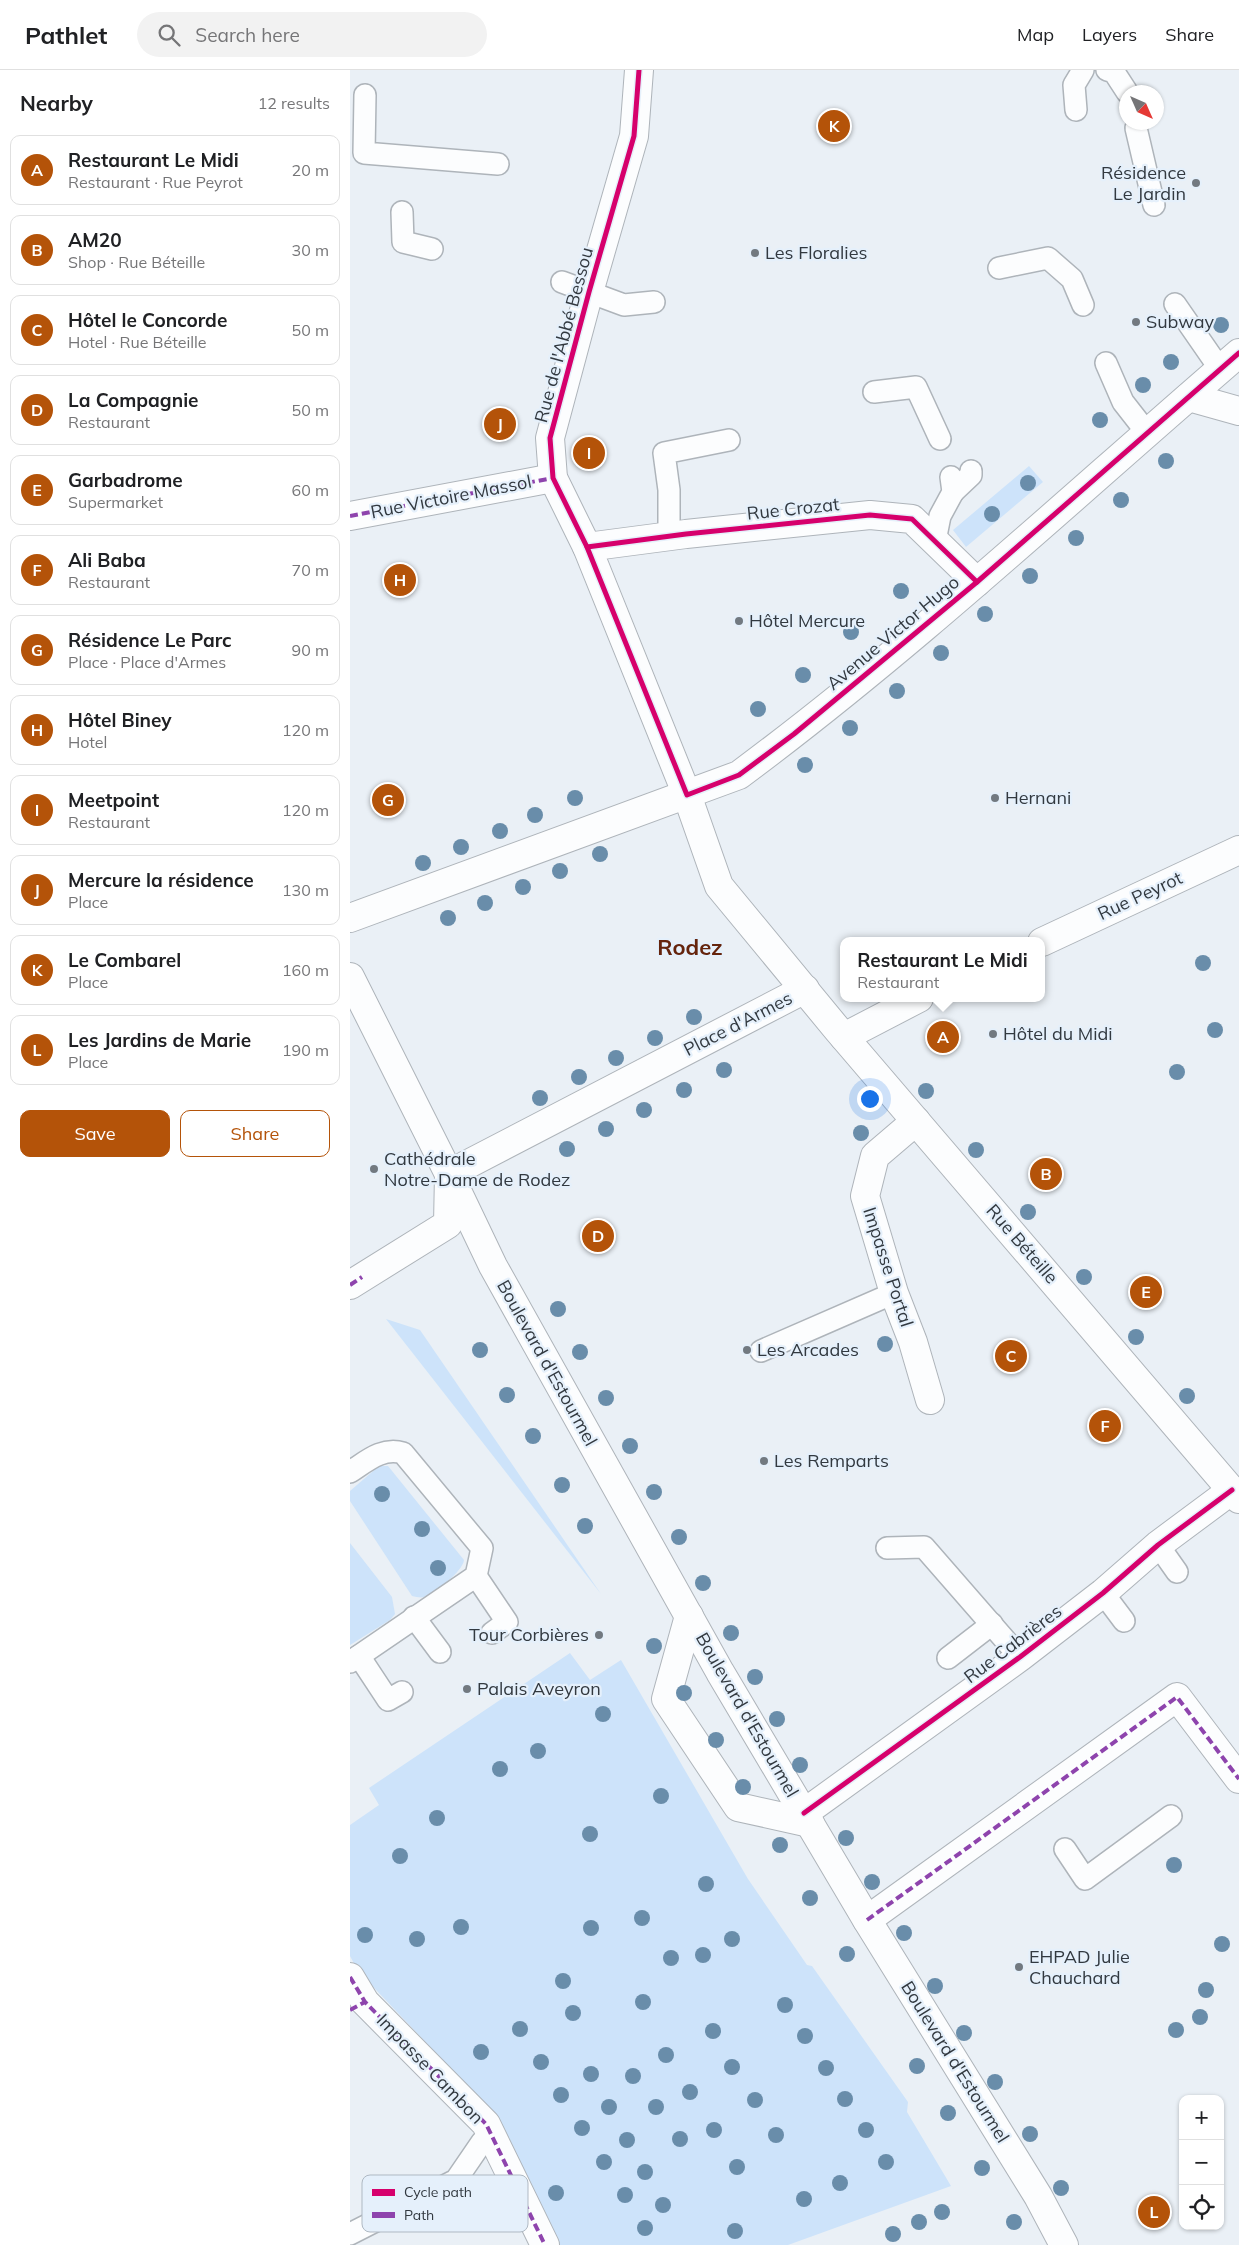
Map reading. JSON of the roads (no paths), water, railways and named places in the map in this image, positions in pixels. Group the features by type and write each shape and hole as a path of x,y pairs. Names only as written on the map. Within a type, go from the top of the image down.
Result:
{"street":[{"name":"Rue de l'Abbé Bessou","path":"639,70 634,136 589,292 550,438 553,478 587,548 687,794"},
{"name":"Avenue Victor Hugo","path":"687,794 739,775 794,734 977,582 1230,361"},
{"path":"1189,397 1239,410"},
{"name":"Rue Victoire Massol","path":"350,516 553,478"},
{"name":"Rue Crozat","path":"587,548 671,536 870,515 912,519 977,582"},
{"path":"350,918 687,794"},
{"name":"Place d'Armes","path":"449,1174 805,989 719,886 687,794"},
{"name":"Rue Peyrot","path":"1045,941 1239,850"},
{"path":"350,977 449,1174 448,1224 350,1285"},
{"name":"Rue Béteille","path":"805,989 1236,1494"},
{"path":"844,1036 911,1002"},
{"name":"Impasse Portal","path":"916,1121 875,1156 865,1196 894,1293 913,1342 930,1400"},
{"name":"Boulevard d'Estourmel","path":"449,1174 504,1287 689,1616 867,1920 1038,2196 1064,2245"},
{"name":"Rue Cabrières","path":"807,1818 1020,1658 1103,1593 1158,1545 1236,1494"},
{"path":"689,1616 666,1699 738,1807 807,1818"},
{"path":"867,1920 1033,1806 1174,1689 1239,1779"},
{"name":"Impasse Cambon","path":"350,1977 357,2006 486,2124 510,2175"},
{"name":"Impasse Cambon","path":"528,2212 544,2245"}],"lane":[{"path":"1076,110 1074,84 1083,70"},
{"path":"1107,70 1114,72 1122,85"},
{"path":"365,95 364,153 407,164 498,164"},
{"path":"1136,130 1154,204"},
{"path":"402,212 403,242 432,249"},
{"path":"999,268 1048,258 1072,278 1083,305"},
{"path":"562,282 624,306 654,302"},
{"path":"1175,304 1230,361"},
{"path":"1106,362 1123,402 1148,434"},
{"path":"874,392 916,387 940,438"},
{"path":"671,536 669,525 669,490 664,453 729,440"},
{"path":"935,540 940,516 958,480"},
{"path":"761,1351 894,1293"},
{"path":"350,1472 378,1454 393,1450 403,1453 482,1548 476,1576 354,1659 388,1700 402,1692"},
{"path":"1158,1545 1177,1572"},
{"path":"887,1548 924,1547 1020,1658"},
{"path":"476,1576 507,1622 492,1633"},
{"path":"1103,1593 1124,1621"},
{"path":"414,1617 440,1652"},
{"path":"948,1658 992,1624"},
{"path":"1065,1849 1085,1880 1171,1816"},
{"path":"459,2175 482,2142 491,2136"},
{"path":"350,2234 362,2228"}],"place":[{"name":"Le Combarel","path":"834,126"},
{"name":"Résidence Le Jardin","path":"1196,183"},
{"name":"Les Floralies","path":"755,253"},
{"name":"Subway","path":"1136,322"},
{"name":"Mercure la résidence","path":"500,424"},
{"name":"Meetpoint","path":"589,453"},
{"name":"Hôtel Biney","path":"400,580"},
{"name":"Hôtel Mercure","path":"739,621"},
{"name":"Hernani","path":"995,798"},
{"name":"Résidence Le Parc","path":"388,800"},
{"name":"Hôtel du Midi","path":"993,1034"},
{"name":"Restaurant Le Midi","path":"943,1037"},
{"name":"Cathédrale Notre-Dame de Rodez","path":"374,1169"},
{"name":"AM20","path":"1046,1174"},
{"name":"La Compagnie","path":"598,1236"},
{"name":"Garbadrome","path":"1146,1292"},
{"name":"Les Arcades","path":"747,1350"},
{"name":"Hôtel le Concorde","path":"1011,1356"},
{"name":"Ali Baba","path":"1105,1426"},
{"name":"Les Remparts","path":"764,1461"},
{"name":"Tour Corbières","path":"599,1635"},
{"name":"Palais Aveyron","path":"467,1689"},
{"name":"EHPAD Julie Chauchard","path":"1019,1967"},
{"name":"Les Jardins de Marie","path":"1154,2212"}],"district":[{"name":"Rodez","path":"690,947"}]}
